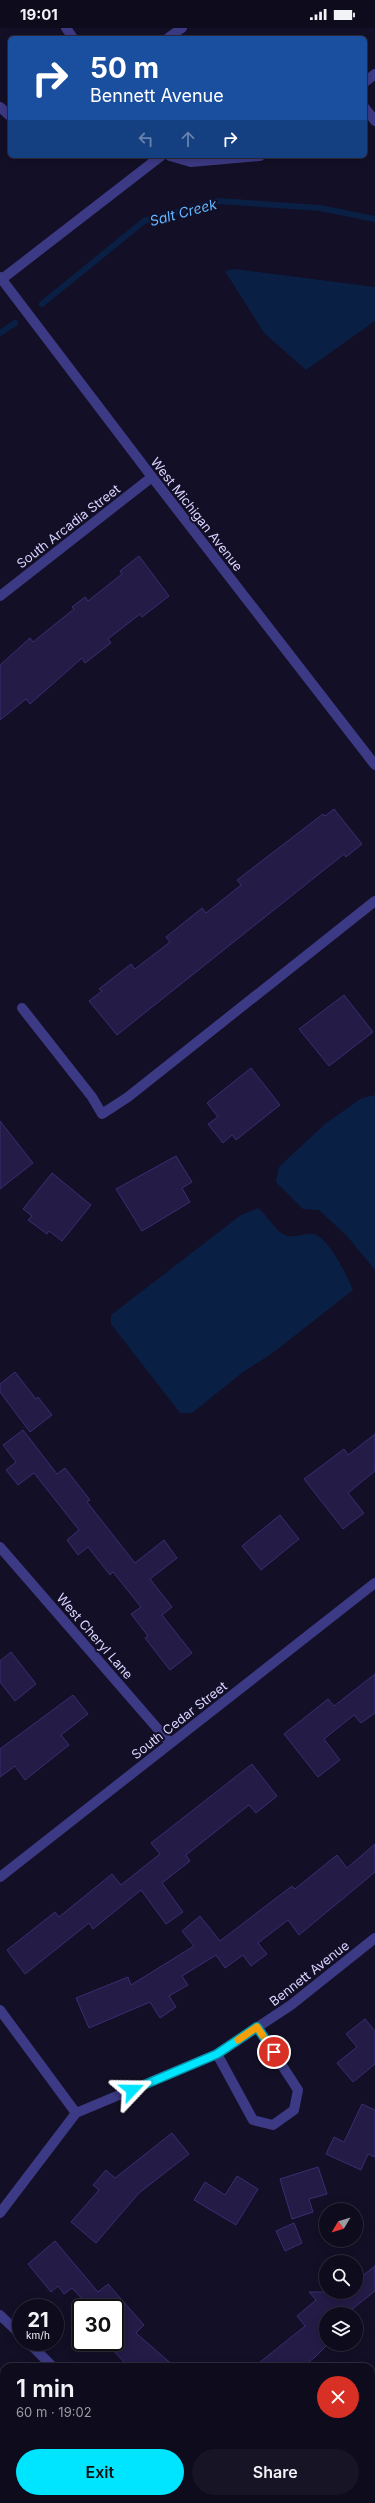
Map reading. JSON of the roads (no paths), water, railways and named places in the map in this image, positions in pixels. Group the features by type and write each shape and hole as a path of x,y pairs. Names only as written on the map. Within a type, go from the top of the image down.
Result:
{"street":[{"path":"171,36 182,28"},
{"path":"367,80 375,74"},
{"path":"0,107 8,114"},
{"path":"367,111 375,121"},
{"path":"1,278 158,158"},
{"path":"177,158 191,162 237,158"},
{"name":"West Michigan Avenue","path":"1,278 152,477 375,765"},
{"name":"South Arcadia Street","path":"0,596 152,477"},
{"path":"22,1008 92,1097 102,1114 128,1097 375,901"},
{"name":"West Cheryl Lane","path":"0,1547 170,1743"},
{"name":"South Cedar Street","path":"0,1877 375,1583"},
{"name":"Bennett Avenue","path":"76,2113 217,2054 291,2005 375,1938"},
{"path":"0,2010 76,2113 0,2213"},
{"path":"217,2054 253,2120 272,2125 294,2110 298,2090 257,2027"},
{"path":"0,2315 12,2326"},
{"path":"37,2351 49,2363"}],"water":[{"path":"234,269 375,287 375,321 306,370 264,333 225,271"},
{"path":"375,1095 375,1270 347,1236 319,1210 303,1209 276,1182 279,1167 326,1123 362,1098"},
{"path":"258,1208 280,1232 287,1236 313,1234 319,1236 337,1258 353,1290 270,1355 243,1372 192,1413 180,1413 111,1324 111,1315 241,1215"}],"waterway":[{"name":"Salt Creek","path":"42,304 144,221 218,201 320,208 375,219"},
{"name":"Salt Creek","path":"0,333 15,323"}]}
